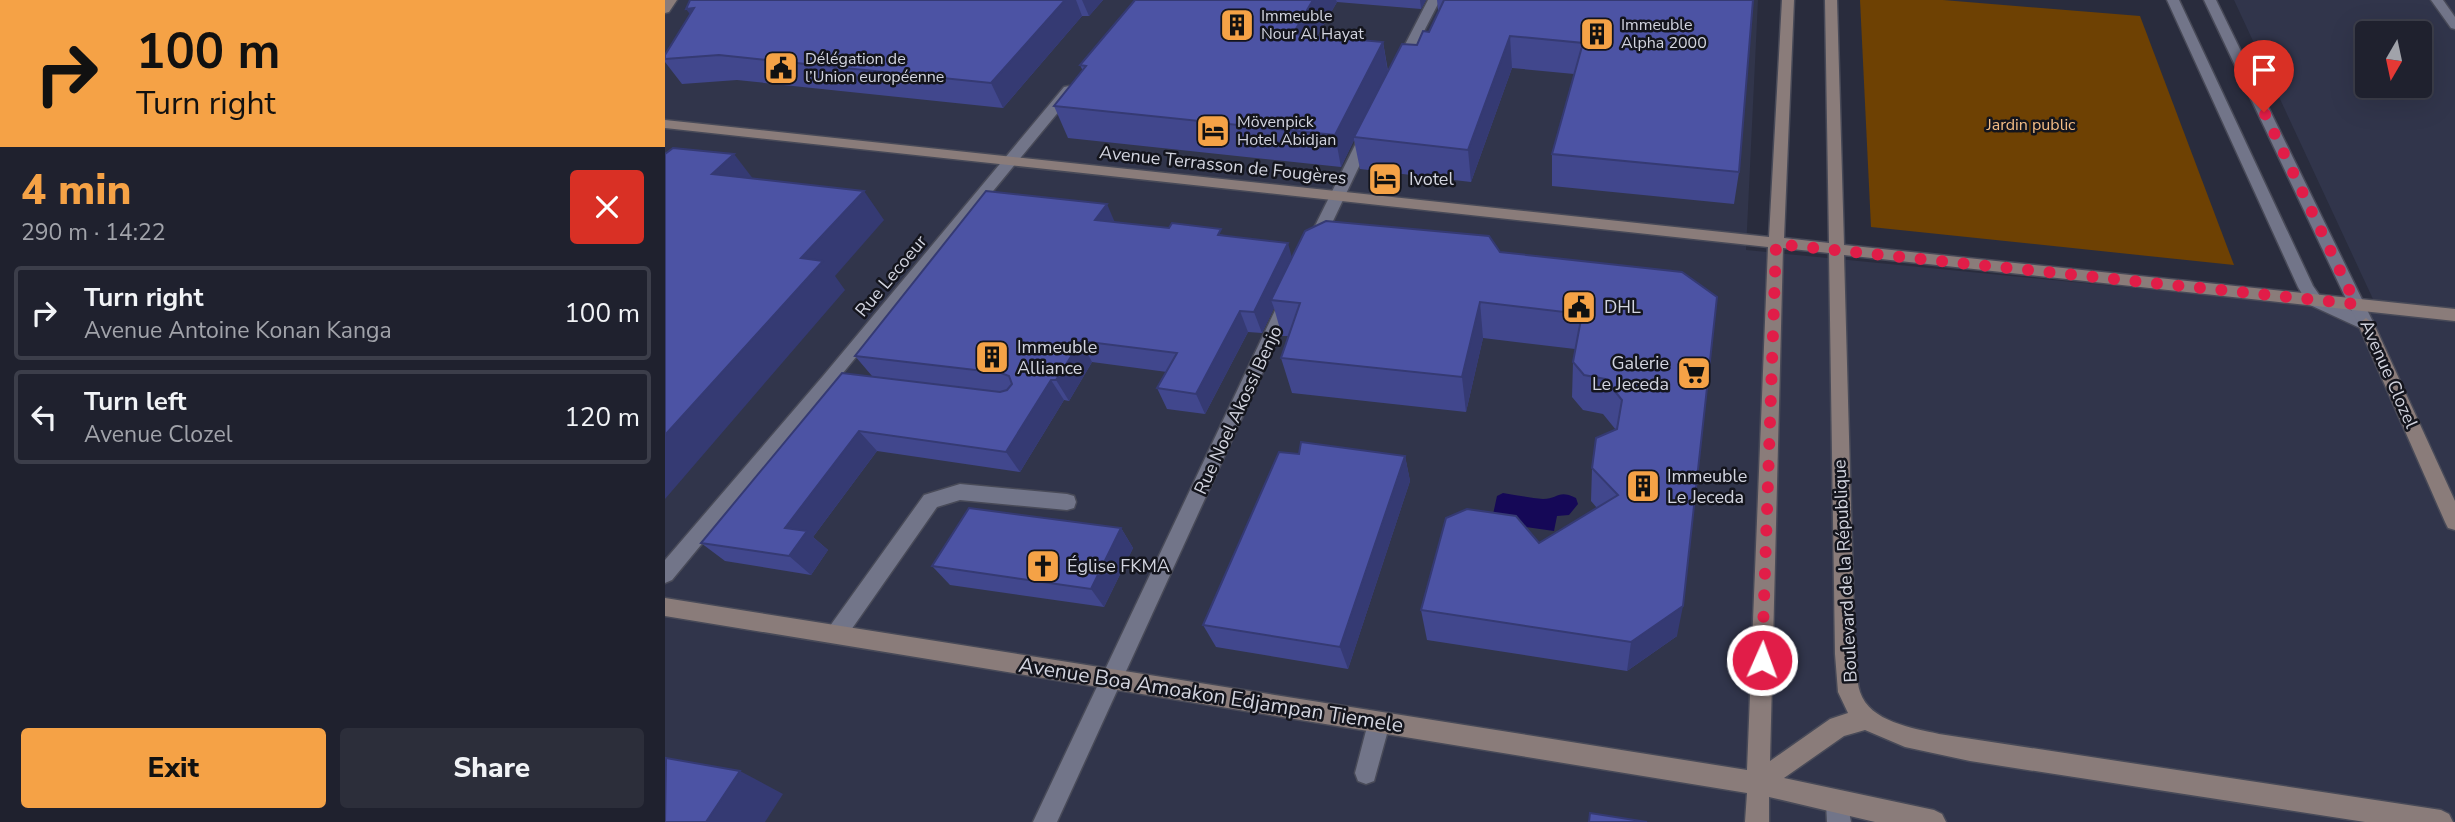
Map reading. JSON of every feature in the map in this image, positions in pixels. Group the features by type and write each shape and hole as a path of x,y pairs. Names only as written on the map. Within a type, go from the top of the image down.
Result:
{"street":[{"path":"665,9 671,0"},
{"path":"1390,86 1434,0"},
{"path":"1757,822 1776,244 1788,0"},
{"name":"Boulevard de la République","path":"1831,0 1845,654 1852,700 1865,719"},
{"path":"2172,0 2300,276 2314,300 2366,324"},
{"name":"Avenue Clozel","path":"2210,0 2366,324 2455,522"},
{"path":"2437,0 2455,25"},
{"name":"Rue Lecoeur","path":"665,574 1081,75"},
{"path":"1307,259 1372,123"},
{"name":"Avenue Terrasson de Fougères","path":"665,124 2455,315"},
{"name":"Rue Noel Akossi Benjo","path":"1045,822 1296,284"},
{"path":"828,381 855,384"},
{"path":"837,634 931,501 960,492 1067,502"},
{"name":"Avenue Boa Amoakon Edjampan Tiemele","path":"665,607 1758,783"},
{"path":"1758,783 1838,727 1865,719 1914,740 2441,822"},
{"path":"1366,773 1379,723"},
{"path":"1758,783 1839,813 1934,822"}],"shaded area":[{"path":"665,0 1758,0 1746,250 2379,312 2234,0 2455,0 2455,822 665,822"},
{"path":"1503,493 1543,499 1565,494 1576,498 1578,504 1569,515 1557,516 1554,531 1496,523 1492,519 1497,496"}],"green space":[{"name":"Jardin public","path":"1860,0 1943,0 2140,16 2234,265 1871,227"}],"building":[{"path":"690,0 1065,0 991,83 719,55 665,59 694,8 686,9"},
{"path":"1135,0 1313,0 1293,34 1383,42 1335,135 1054,106 1086,66 1080,65"},
{"path":"1444,0 1753,0 1739,172 1552,154 1583,43 1510,36 1468,150 1354,137 1402,44 1417,45 1423,31 1429,32"},
{"path":"673,148 734,154 712,174 864,191 801,258 823,261 665,435 665,154"},
{"path":"986,191 1107,204 1095,220 1169,228 1172,223 1221,229 1218,235 1288,243 1254,312 1240,311 1196,394 1157,388 1177,353 1081,341 1056,380 1051,380 1006,452 859,431 785,528 807,531 789,556 701,543 842,373 1000,392 1007,390 1012,384 1009,376 1001,373 855,356"},
{"path":"1326,221 1489,236 1500,252 1682,272 1717,297 1683,606 1631,642 1421,610 1446,518 1467,509 1516,516 1539,543 1618,495 1592,468 1596,438 1617,429 1622,400 1605,379 1584,375 1573,362 1582,314 1480,302 1462,377 1281,358 1300,303 1271,300 1305,231"},
{"path":"1301,442 1405,456 1340,647 1203,625 1279,452 1299,454"},
{"name":"Église FKMA","path":"969,508 1121,528 1091,589 932,566"},
{"path":"666,758 740,771 706,822 665,822"},
{"path":"1590,813 1647,822 1589,822"}],"place":[{"name":"Immeuble Nour Al Hayat","path":"1237,25"},
{"name":"Immeuble Alpha 2000","path":"1597,34"},
{"name":"Délégation de l’Union européenne","path":"781,68"},
{"name":"Mövenpick Hotel Abidjan","path":"1213,131"},
{"name":"Ivotel","path":"1385,179"},
{"name":"DHL","path":"1579,307"},
{"name":"Immeuble Alliance","path":"992,357"},
{"name":"Galerie Le Jeceda","path":"1694,373"},
{"name":"Immeuble Le Jeceda","path":"1643,486"},
{"name":"Église FKMA","path":"1043,566"}],"route":[{"path":"1762,660 1776,244 2356,304 2264,112"}]}
